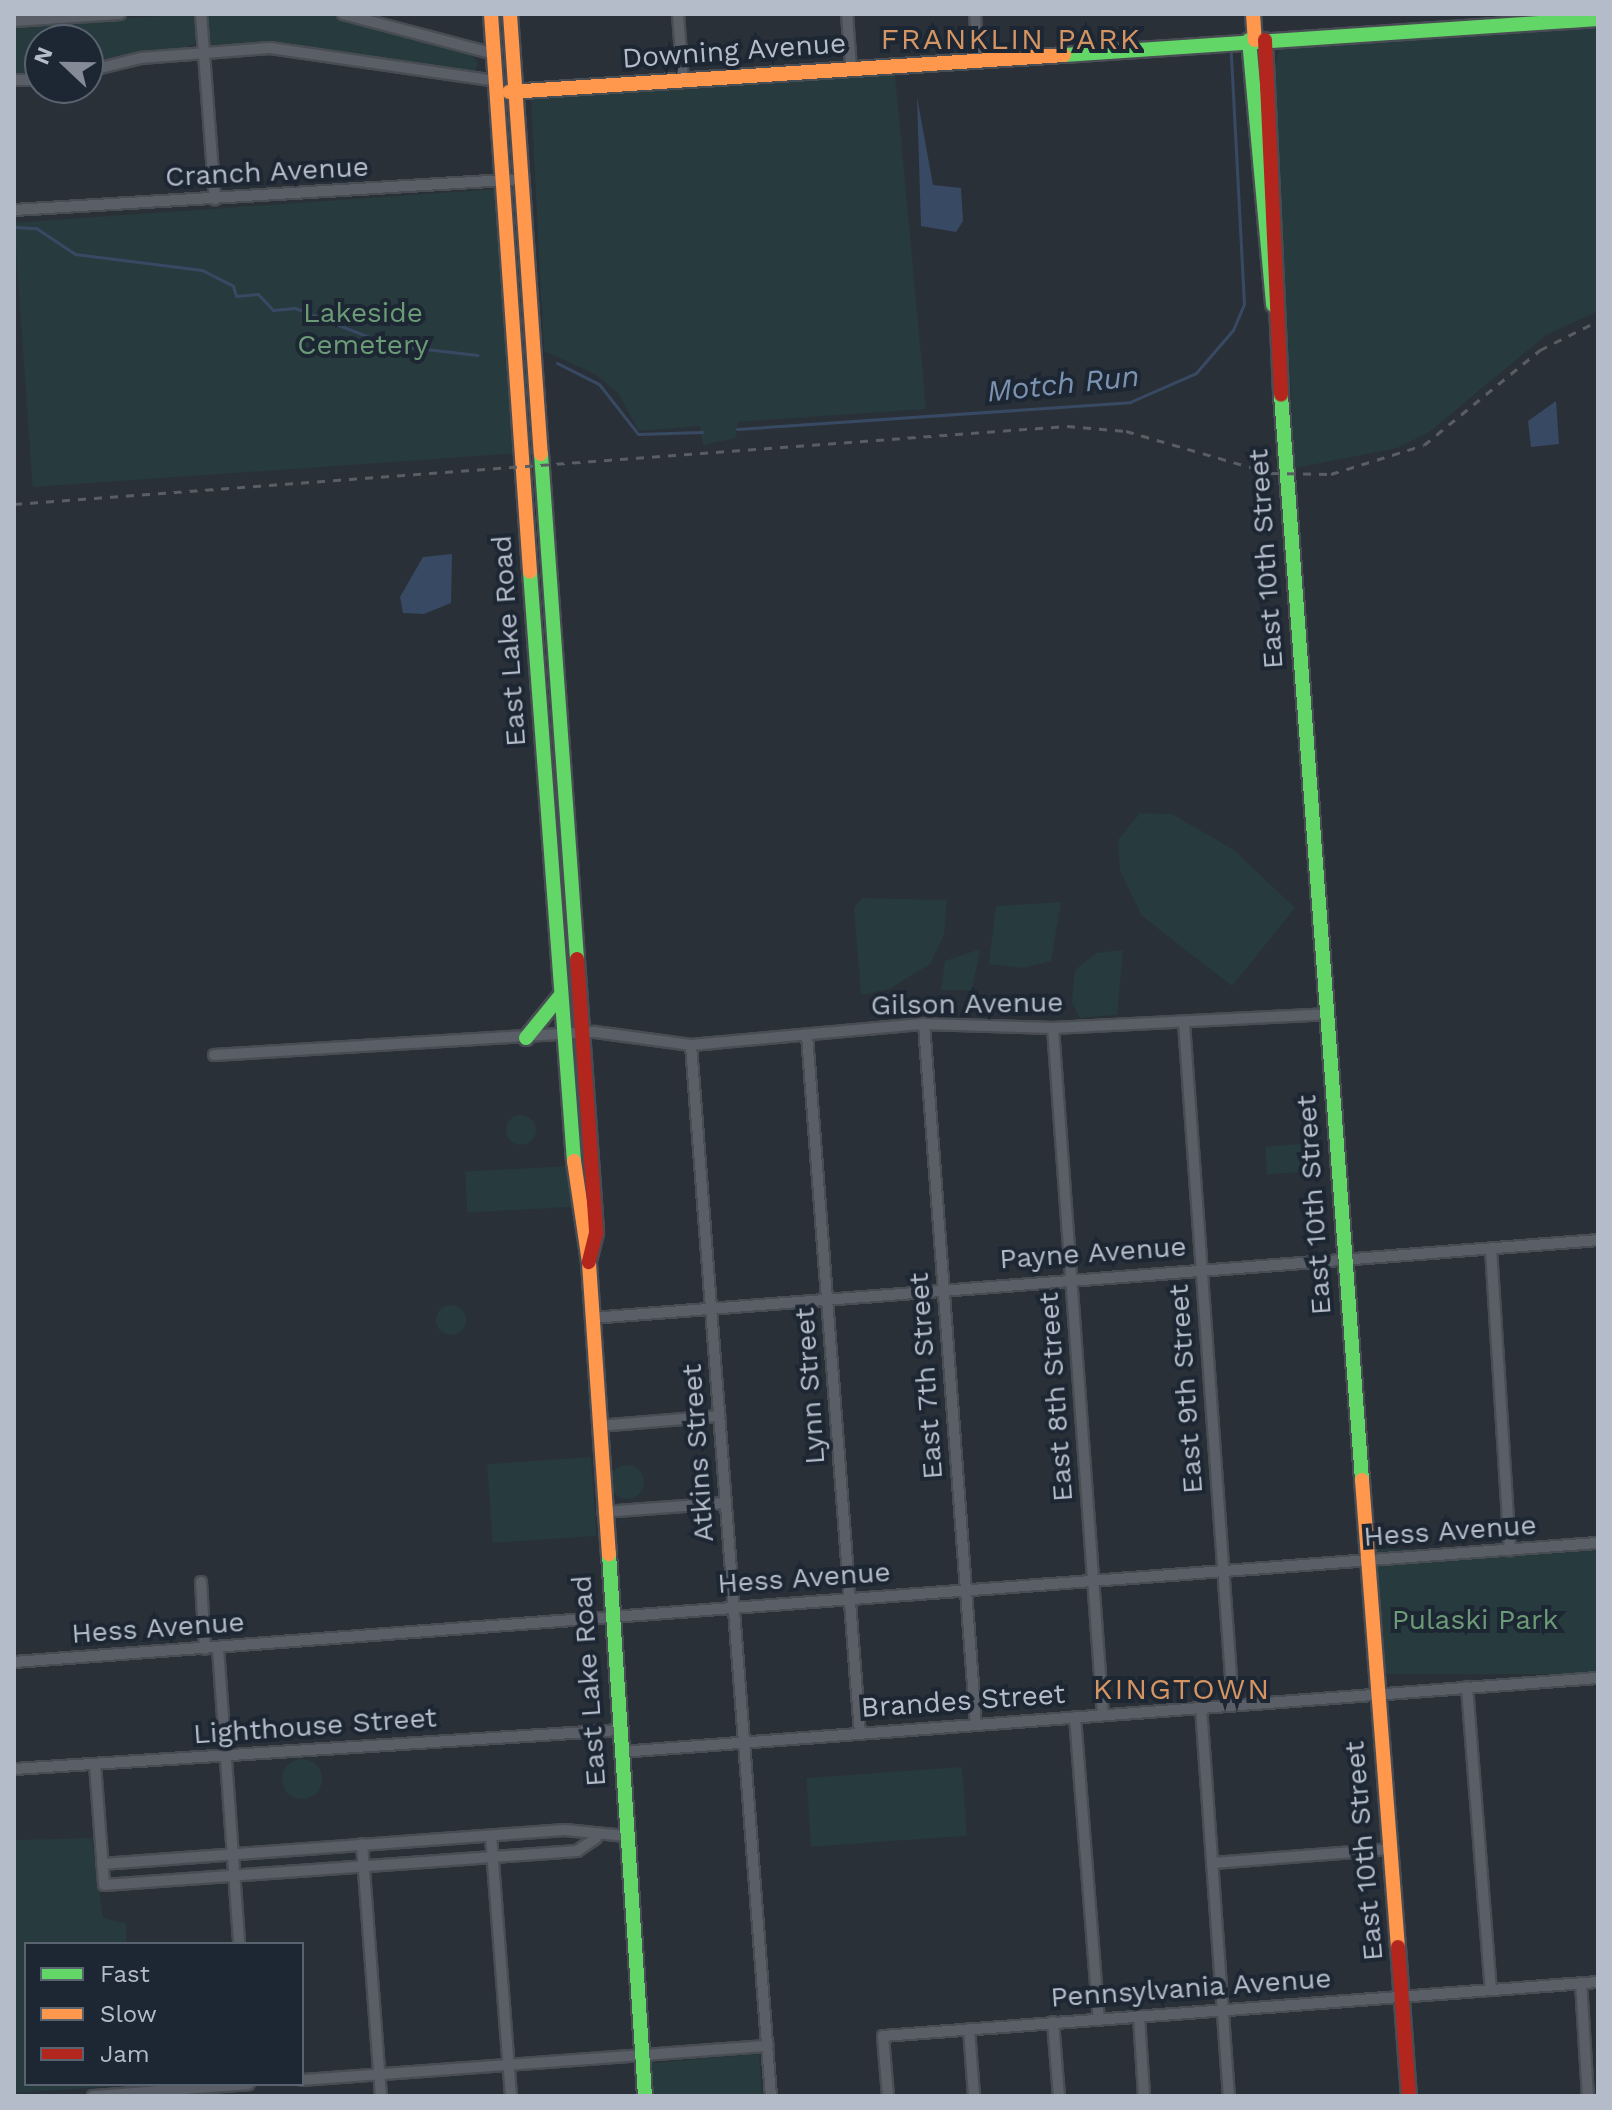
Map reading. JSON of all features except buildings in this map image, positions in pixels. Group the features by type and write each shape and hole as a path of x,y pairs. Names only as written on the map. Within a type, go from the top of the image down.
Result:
{"main road":[{"name":"East Lake Road","path":"491,14 563,1035 580,1234 589,1263 610,1619 645,2096"},
{"name":"East Lake Road","path":"510,14 596,1233 589,1263"},
{"name":"East 10th Street","path":"1253,14 1279,245 1275,309 1366,1561 1409,2096"},
{"name":"Downing Avenue","path":"496,87 516,92 1598,19"},
{"path":"526,1038 560,996"}],"street":[{"path":"14,21 120,14"},
{"path":"201,14 215,199"},
{"path":"343,14 494,54"},
{"path":"678,14 683,80"},
{"path":"847,14 851,69"},
{"path":"975,14 978,61"},
{"path":"104,68 203,52 301,49 496,87"},
{"name":"Cranch Avenue","path":"14,210 522,179"},
{"name":"Gilson Avenue","path":"214,1055 582,1033 691,1045 924,1024 1053,1028 1326,1014"},
{"name":"East 9th Street","path":"1184,1023 1233,1705"},
{"name":"East 7th Street","path":"924,1024 976,1725"},
{"name":"East 8th Street","path":"1053,1028 1103,1715"},
{"name":"Lynn Street","path":"807,1035 860,1733"},
{"name":"Atkins Street","path":"691,1045 771,2096"},
{"name":"Payne Avenue","path":"592,1318 943,1288 1598,1240"},
{"path":"1491,1249 1510,1550"},
{"path":"598,1426 720,1416"},
{"path":"603,1512 726,1503"},
{"name":"Hess Avenue","path":"14,1662 1598,1543"},
{"path":"201,1582 205,1649"},
{"path":"218,1648 239,1942"},
{"name":"Brandes Street","path":"620,1752 1598,1678"},
{"path":"1467,1687 1491,1990"},
{"path":"1201,1707 1229,2096"},
{"path":"1075,1717 1099,2019"},
{"name":"Lighthouse Street","path":"14,1769 618,1730"},
{"path":"95,1764 104,1885 577,1851 596,1838"},
{"path":"102,1864 574,1830 596,1838 626,1836"},
{"path":"491,1836 511,2096"},
{"path":"362,1844 381,2096"},
{"path":"1212,1863 1389,1849"},
{"name":"Pennsylvania Avenue","path":"888,2096 883,2036 1598,1982"},
{"path":"1581,1983 1588,2096"},
{"path":"1139,2016 1144,2096"},
{"path":"1053,2022 1059,2096"},
{"path":"969,2029 974,2096"},
{"path":"304,2080 768,2046"},
{"path":"93,2096 225,2086"}],"green space":[{"path":"195,14 197,43 104,63 104,24 30,24"},
{"path":"207,14 325,14 469,51 478,63 475,71 457,73 293,44 208,46"},
{"path":"1598,23 1598,311 1546,335 1429,432 1397,448 1295,468 1273,71 1281,45"},
{"path":"24,24 24,75 14,75 14,25"},
{"path":"895,75 926,409 738,422 736,438 703,445 700,426 639,431 618,393 595,374 544,351 531,99"},
{"name":"Lakeside Cemetery","path":"497,189 515,453 33,487 14,223"},
{"path":"1140,813 1172,814 1234,850 1295,908 1232,986 1142,916 1120,871 1118,840"},
{"path":"862,898 947,900 944,935 930,964 889,989 861,995 854,908"},
{"path":"1061,902 1051,961 1023,968 989,964 996,906"},
{"path":"980,949 972,990 941,990 945,961"},
{"path":"1123,950 1117,1015 1080,1018 1072,1003 1075,970 1096,953"},
{"path":"521,1115 531,1120 536,1130 531,1140 521,1145 511,1140 506,1130 511,1120"},
{"path":"1315,1143 1317,1171 1267,1174 1265,1146"},
{"path":"569,1166 571,1207 467,1212 465,1171"},
{"path":"451,1305 457,1306 465,1314 465,1326 457,1334 451,1335 445,1334 437,1326 436,1320 437,1314 445,1306"},
{"path":"591,1457 597,1536 493,1543 487,1464"},
{"path":"627,1465 639,1470 644,1482 639,1494 627,1499 615,1494 610,1482 615,1470"},
{"name":"Pulaski Park","path":"1376,1549 1598,1549 1598,1674 1376,1674"},
{"path":"302,1759 316,1765 322,1779 316,1793 302,1799 288,1793 282,1779 288,1765"},
{"path":"962,1767 967,1836 811,1847 806,1778"},
{"path":"92,1838 103,1918 126,1923 126,1942 24,1942 24,2086 120,2086 14,2093 14,1840"},
{"path":"759,2054 762,2096 654,2096 652,2063"}],"water":[{"path":"917,97 933,185 961,188 963,221 956,232 921,226"},
{"path":"1556,401 1559,444 1531,447 1528,421"},
{"path":"452,554 451,603 424,614 403,613 400,597 423,557"}],"waterway":[{"name":"Motch Run","path":"737,429 1130,402 1196,373 1233,330 1244,304 1231,53"},
{"name":"Motch Run","path":"14,227 36,228 75,254 202,270 233,286 236,296 258,294 273,310 295,308 390,345 477,355"},
{"name":"Motch Run","path":"557,363 599,384 638,434 702,432"}],"railway":[{"path":"14,504 1067,426 1126,431 1271,473 1331,474 1424,445 1540,350 1598,321"}],"traffic: fast":[{"path":"1064,55 1598,19"},
{"path":"1249,40 1273,305"},
{"path":"1281,395 1362,1480"},
{"path":"541,454 577,959"},
{"path":"530,572 574,1161"},
{"path":"526,1038 560,996"},
{"path":"609,1554 645,2096"}],"traffic: slow":[{"path":"491,14 530,572"},
{"path":"510,14 541,454"},
{"path":"1253,14 1255,40"},
{"path":"509,92 1064,55"},
{"path":"574,1161 589,1263 609,1554"},
{"path":"1362,1480 1398,1947"}],"traffic: jam":[{"path":"1265,40 1281,395"},
{"path":"577,959 596,1233 589,1262"},
{"path":"1398,1947 1409,2096"}],"district":[{"name":"FRANKLIN PARK","path":"1011,39"},
{"name":"KINGTOWN","path":"1182,1689"}]}
